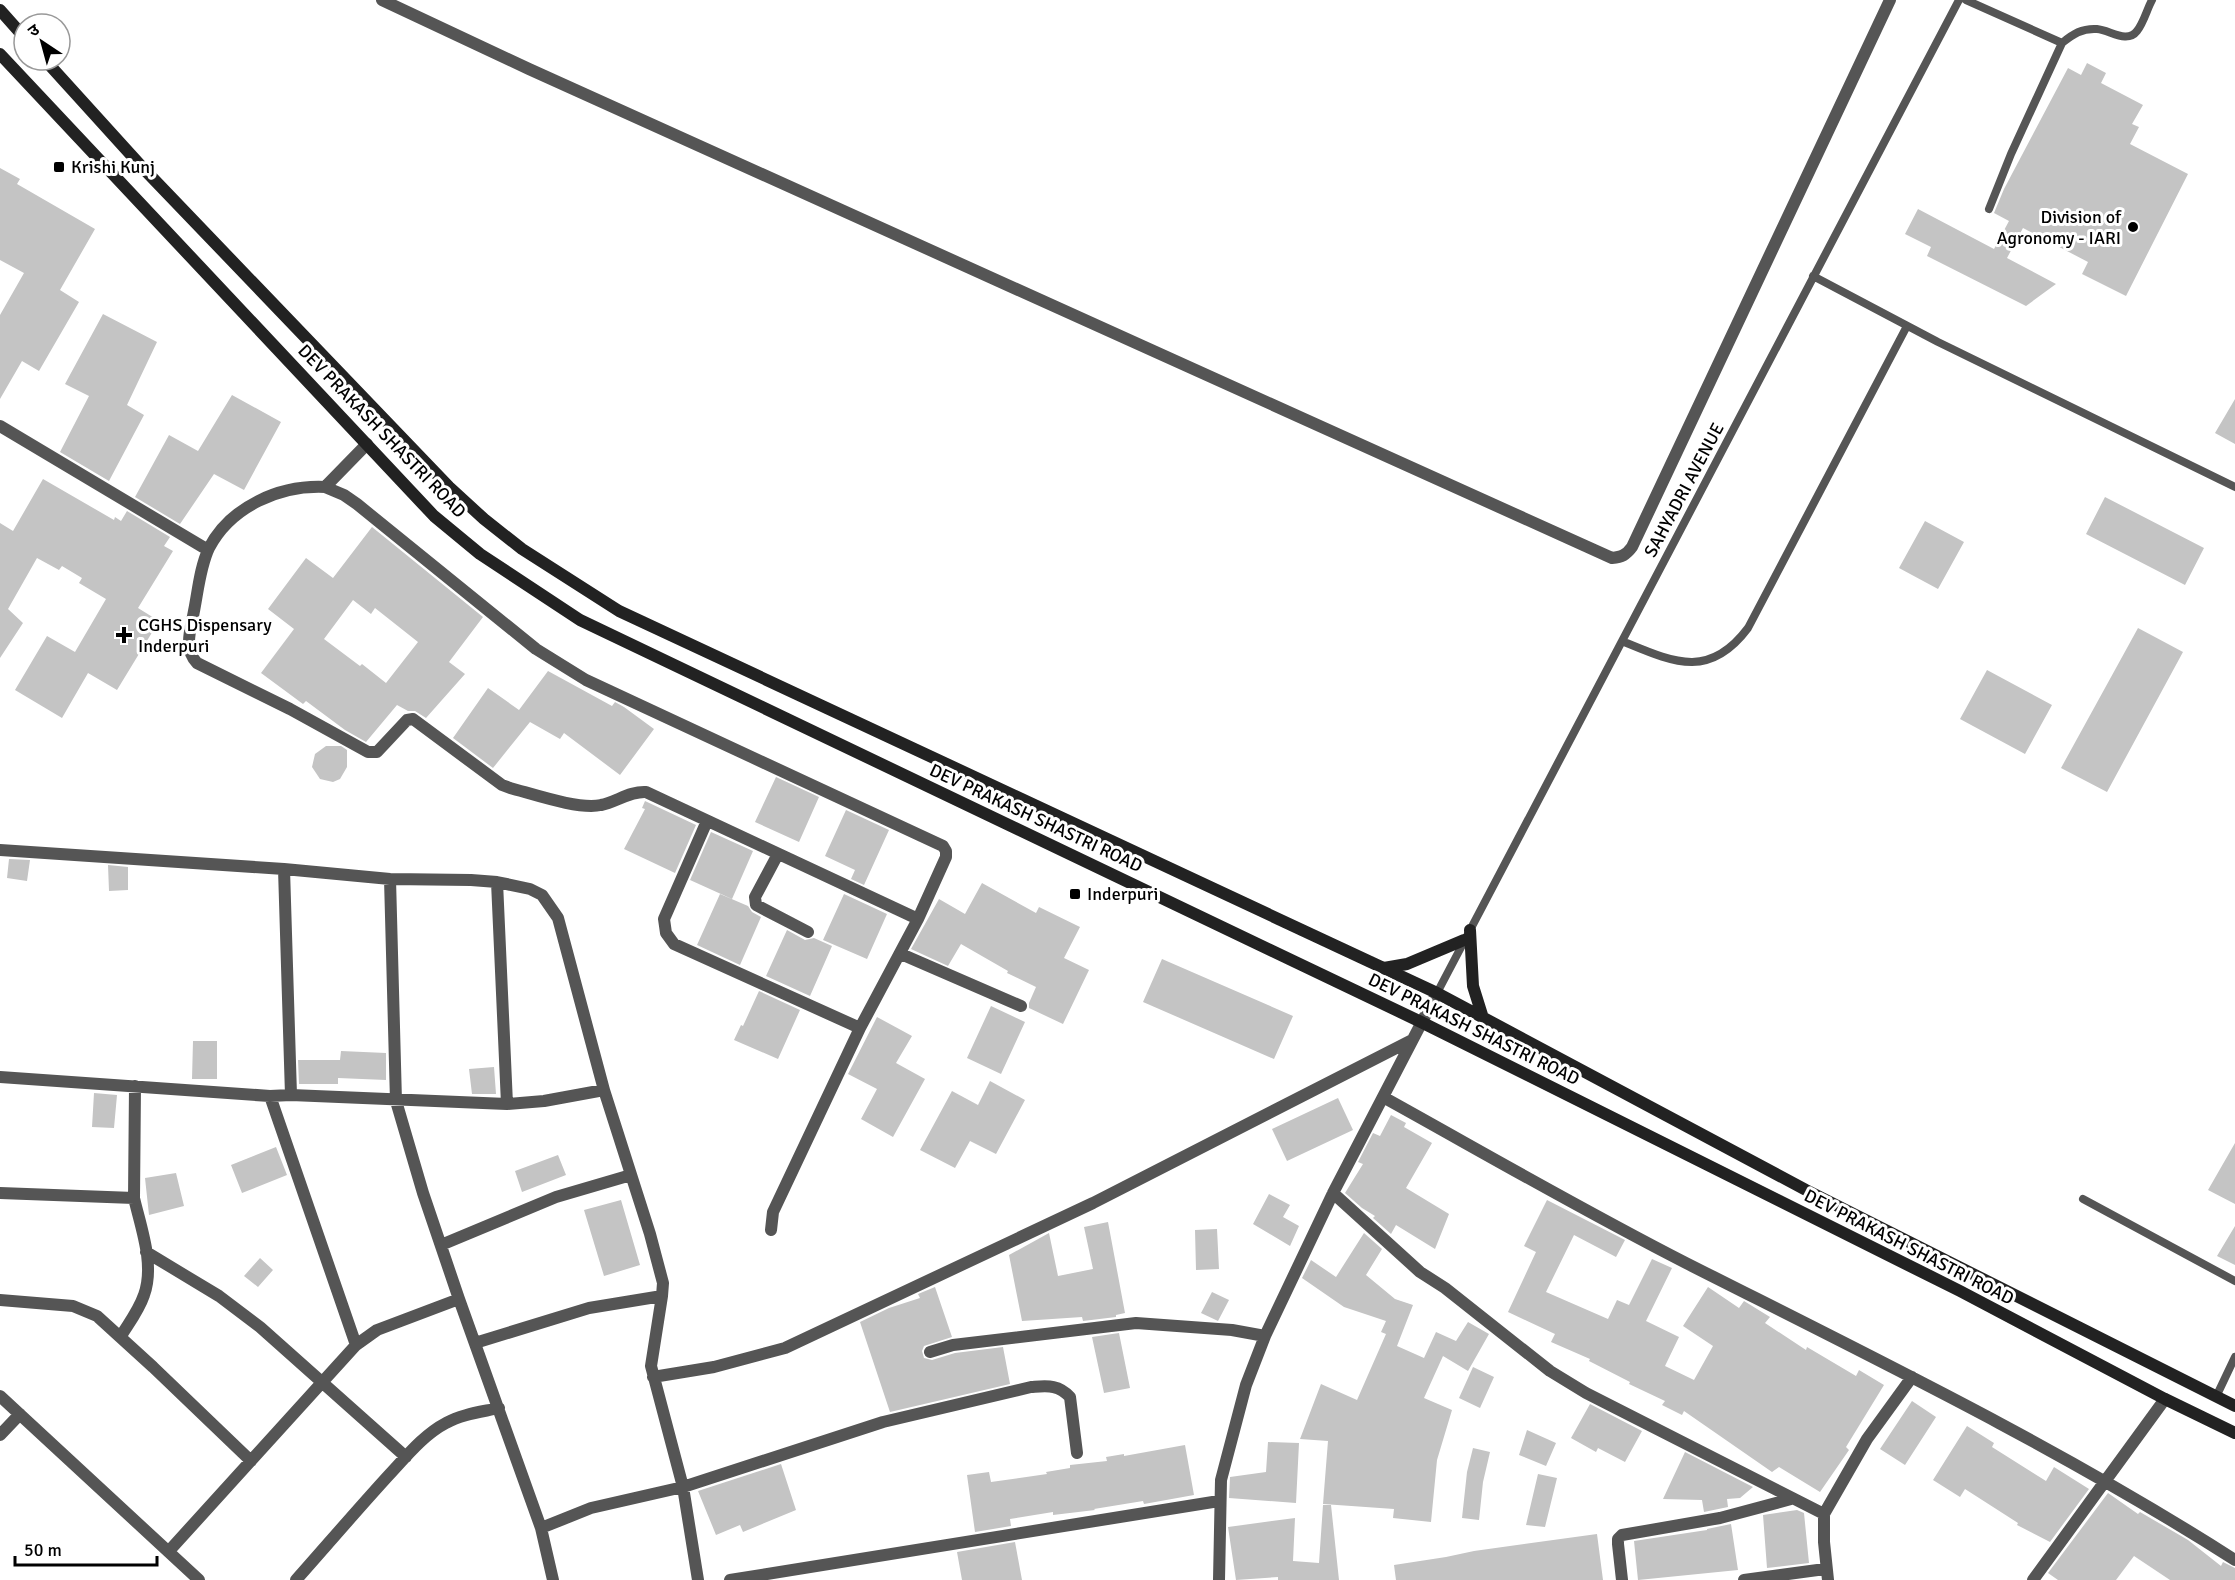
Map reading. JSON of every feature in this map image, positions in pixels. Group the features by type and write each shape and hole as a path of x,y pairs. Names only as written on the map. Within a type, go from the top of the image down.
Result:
{"street":[{"path":"382,0 551,79 1612,558 1621,557 1632,546 1890,0"},
{"path":"0,10 12,24"},
{"name":"DEV PRAKASH SHASTRI ROAD","path":"0,54 434,516 480,554 580,620 1421,1022 1959,1291 2235,1433"},
{"name":"DEV PRAKASH SHASTRI ROAD","path":"56,72 142,167 449,487 522,549 619,611 1437,993 1806,1190 2235,1406"},
{"path":"0,426 208,550"},
{"path":"325,488 367,444"},
{"path":"771,1230 776,1206 860,1028 901,954 918,919 946,857 943,846 586,680 536,649 344,495 325,488 280,492 254,502 241,511 216,536 208,550 188,640 192,659 196,663 290,709 368,752 377,752 407,720 413,719 502,785 510,788 578,805 591,806 601,805 637,792 646,792 918,919"},
{"path":"707,821 664,919 664,927 674,944 860,1028"},
{"path":"0,850 284,869 390,879 471,879 530,889 542,895 558,918 604,1090 663,1283 651,1365 683,1487 698,1580"},
{"path":"778,854 755,897 756,905 808,932"},
{"path":"284,869 291,1095"},
{"path":"390,879 396,1101 459,1299 541,1528 553,1580"},
{"path":"497,882 507,1104"},
{"path":"1384,968 1407,964 1467,935 1473,986 1483,1018"},
{"path":"901,954 1021,1006"},
{"path":"1219,1580 1219,1501 1225,1460 1246,1385 1265,1336 1333,1193 1437,993"},
{"path":"654,1377 714,1367 785,1348 1093,1203 1412,1040"},
{"path":"0,1077 270,1096 507,1104 544,1101 604,1090"},
{"path":"121,1336 144,1298 148,1271 135,1198 135,1086"},
{"path":"270,1096 356,1345"},
{"path":"1383,1097 1684,1262 1912,1377 2103,1481 2235,1560"},
{"path":"441,1245 556,1197 631,1174"},
{"path":"0,1192 135,1198"},
{"path":"1333,1193 1420,1272 1445,1288 1550,1371 1586,1393 1824,1514"},
{"path":"146,1252 219,1296 260,1327 406,1457"},
{"path":"475,1343 589,1308 662,1296"},
{"path":"169,1551 356,1345 377,1330 459,1299"},
{"path":"0,1300 74,1306 97,1316 121,1336 251,1461"},
{"path":"930,1352 953,1345 1136,1323 1232,1330 1265,1336"},
{"path":"1744,1580 1827,1574 1824,1514 1867,1438 1912,1377"},
{"path":"541,1528 591,1508 683,1487 883,1422 1031,1387 1053,1386 1064,1390 1070,1397 1077,1453"},
{"path":"0,1396 199,1580"},
{"path":"2033,1580 2165,1399"},
{"path":"296,1580 406,1457 445,1423 462,1416 499,1408"},
{"path":"0,1435 20,1414"},
{"path":"1622,1580 1618,1539 1622,1535 1720,1518 1791,1499"},
{"path":"730,1580 1219,1501"}],"lane":[{"name":"SAHYADRI AVENUE","path":"1437,993 1959,0"},
{"path":"1966,0 2062,43"},
{"path":"1989,209 2011,154 2062,43 2073,34 2088,29 2104,30 2123,37 2131,35 2137,31 2152,0"},
{"path":"1813,276 1907,326 2235,487"},
{"path":"1622,641 1666,659 1699,662 1720,657 1736,645 1748,628 1907,326"},
{"path":"2083,1199 2235,1281"},
{"path":"2216,1397 2235,1357"}],"building":[{"path":"2087,63 2106,73 2101,83 2143,105 2132,124 2139,127 2130,144 2188,174 2126,296 2082,274 2088,262 2023,228 2007,258 2056,284 2026,306 1927,256 1931,247 1905,234 1918,209 1994,249 2009,221 1994,213 2004,189 2068,68 2081,75"},
{"path":"0,168 20,179 17,184 95,229 60,290 79,302 39,371 22,361 0,399 0,315 24,273 0,260"},
{"path":"103,314 157,342 127,405 144,415 109,481 60,452 89,396 65,384"},
{"path":"232,395 281,422 244,490 214,474 180,524 135,497 169,435 198,451"},
{"path":"2235,399 2235,444 2215,433"},
{"path":"43,479 114,520 115,517 121,521 127,511 170,537 164,546 173,551 138,608 159,621 117,690 88,673 62,718 15,690 47,636 75,652 106,599 79,583 82,578 62,566 59,570 37,558 8,609 23,623 0,658 0,523 13,531"},
{"path":"2105,497 2204,548 2185,585 2086,534"},
{"path":"1925,521 1964,542 1938,589 1899,568"},
{"path":"372,527 483,617 449,662 465,674 426,718 415,711 408,711 397,705 366,742 345,730 306,701 303,704 261,673 294,629 268,609 306,558 333,578","holes":["353,600 371,614 375,608 418,642 386,683 324,639"]},
{"path":"2138,628 2183,652 2107,792 2061,768"},
{"path":"1987,670 2052,705 2025,754 1960,719"},
{"path":"548,671 612,706 615,702 654,729 620,775 564,733 560,739 530,722 493,768 453,738 488,688 519,710"},
{"path":"326,746 341,746 347,750 347,767 340,779 333,782 320,779 312,767 315,754"},
{"path":"776,777 819,797 799,842 755,822"},
{"path":"645,801 696,825 675,873 624,849 645,809 642,808"},
{"path":"846,810 889,830 864,885 851,879 855,870 825,856"},
{"path":"711,832 753,851 732,899 690,880"},
{"path":"9,859 30,860 27,881 7,878"},
{"path":"108,865 128,867 128,890 109,891"},
{"path":"982,883 1036,913 1039,907 1080,927 1064,958 1089,970 1063,1024 1029,1008 1036,987 1007,973 1008,971 961,944 948,966 911,949 939,899 965,914"},
{"path":"720,894 748,906 752,912 761,917 740,965 697,945"},
{"path":"844,894 887,914 867,959 823,940"},
{"path":"787,930 805,940 814,938 832,946 810,996 766,976"},
{"path":"1162,959 1293,1016 1274,1059 1143,1002"},
{"path":"759,991 800,1010 778,1059 734,1040"},
{"path":"991,1006 1025,1022 1001,1074 967,1058"},
{"path":"877,1017 912,1036 896,1063 925,1079 893,1137 861,1119 877,1089 848,1074"},
{"path":"193,1041 217,1041 217,1079 192,1079"},
{"path":"341,1051 386,1053 386,1080 338,1078 338,1084 299,1084 298,1060 340,1060"},
{"path":"494,1067 496,1094 472,1094 469,1069"},
{"path":"990,1081 1025,1100 996,1154 970,1141 955,1168 920,1150 952,1091 978,1105"},
{"path":"94,1093 117,1095 114,1128 92,1127"},
{"path":"1338,1098 1353,1130 1287,1161 1272,1129"},
{"path":"1391,1115 1406,1123 1404,1127 1432,1143 1406,1188 1449,1214 1435,1249 1396,1225 1391,1234 1373,1218 1375,1216 1345,1193 1363,1164 1358,1162 1373,1133 1380,1136"},
{"path":"2235,1143 2235,1204 2208,1190"},
{"path":"276,1147 287,1175 242,1193 231,1165"},
{"path":"558,1155 566,1175 522,1192 515,1171"},
{"path":"176,1173 184,1206 149,1215 145,1178"},
{"path":"1269,1194 1290,1205 1283,1217 1299,1226 1290,1246 1253,1224"},
{"path":"621,1200 640,1265 604,1276 584,1210"},
{"path":"1547,1200 1625,1240 1616,1257 1574,1235 1546,1292 1608,1319 1617,1300 1629,1305 1652,1259 1672,1268 1646,1321 1679,1337 1665,1366 1694,1380 1713,1346 1683,1326 1708,1287 1739,1308 1744,1301 1770,1317 1765,1323 1806,1350 1807,1347 1856,1376 1859,1370 1884,1385 1846,1447 1849,1450 1820,1492 1779,1467 1772,1472 1684,1411 1682,1415 1662,1405 1665,1401 1629,1384 1630,1382 1589,1361 1590,1359 1551,1342 1555,1334 1508,1312 1536,1252 1524,1246"},
{"path":"1108,1222 1125,1313 1116,1315 1116,1317 1083,1321 1082,1317 1022,1321 1009,1255 1049,1233 1058,1276 1093,1269 1084,1227"},
{"path":"2235,1226 2235,1265 2217,1256"},
{"path":"1217,1229 1219,1269 1196,1270 1195,1230"},
{"path":"1364,1233 1382,1249 1366,1275 1395,1299 1413,1305 1397,1346 1424,1358 1436,1332 1456,1341 1468,1322 1489,1334 1468,1371 1443,1356 1424,1398 1452,1410 1437,1460 1431,1522 1393,1518 1394,1509 1323,1504 1328,1441 1300,1439 1321,1384 1357,1400 1386,1334 1381,1332 1386,1321 1344,1307 1302,1278 1311,1260 1336,1277"},
{"path":"260,1258 273,1270 258,1287 244,1276"},
{"path":"935,1287 952,1337 924,1346 922,1351 924,1358 932,1360 955,1353 1003,1347 1010,1384 890,1412 860,1322 889,1308 920,1298 918,1294"},
{"path":"1212,1292 1229,1300 1218,1321 1201,1313"},
{"path":"1119,1333 1130,1388 1104,1393 1092,1337"},
{"path":"1473,1367 1494,1377 1480,1408 1459,1398"},
{"path":"1912,1401 1936,1417 1905,1465 1880,1449"},
{"path":"1590,1404 1642,1431 1625,1462 1598,1448 1596,1452 1571,1438"},
{"path":"1967,1426 1994,1443 1992,1447 2046,1481 2054,1467 2089,1489 2050,1542 2017,1525 2018,1523 1965,1489 1960,1497 1933,1480"},
{"path":"1527,1430 1556,1443 1546,1466 1519,1455"},
{"path":"1268,1442 1299,1443 1296,1503 1229,1498 1230,1477 1266,1472"},
{"path":"1185,1445 1194,1495 1144,1504 1143,1501 1095,1510 1053,1515 1053,1512 1010,1519 1011,1526 975,1532 967,1475 989,1472 991,1482 1047,1474 1046,1472 1070,1468 1070,1465 1107,1461 1106,1457"},
{"path":"1473,1448 1490,1452 1483,1482 1479,1520 1462,1518 1467,1472"},
{"path":"1685,1452 1753,1487 1740,1498 1727,1499 1728,1507 1704,1512 1702,1500 1663,1499"},
{"path":"781,1464 796,1510 743,1532 740,1525 716,1535 698,1491"},
{"path":"1538,1474 1557,1478 1545,1527 1526,1525"},
{"path":"2108,1493 2138,1514 2140,1512 2188,1540 2221,1566 2223,1562 2235,1568 2235,1580 2170,1580 2134,1556 2116,1580 2058,1580 2048,1573"},
{"path":"1323,1505 1331,1505 1339,1580 1278,1580 1278,1577 1236,1580 1228,1527 1295,1518 1293,1561 1319,1563"},
{"path":"1797,1510 1804,1513 1809,1563 1767,1568 1763,1515"},
{"path":"1731,1524 1738,1570 1638,1580 1634,1541"},
{"path":"1597,1534 1603,1580 1396,1580 1394,1565"},
{"path":"1015,1542 1022,1580 962,1580 957,1552"}],"place":[{"name":"Krishi Kunj","path":"59,167"},
{"name":"Division of Agronomy - IARI","path":"2133,227"},
{"name":"CGHS Dispensary Inderpuri","path":"124,635"},
{"name":"Inderpuri","path":"1075,894"}]}
